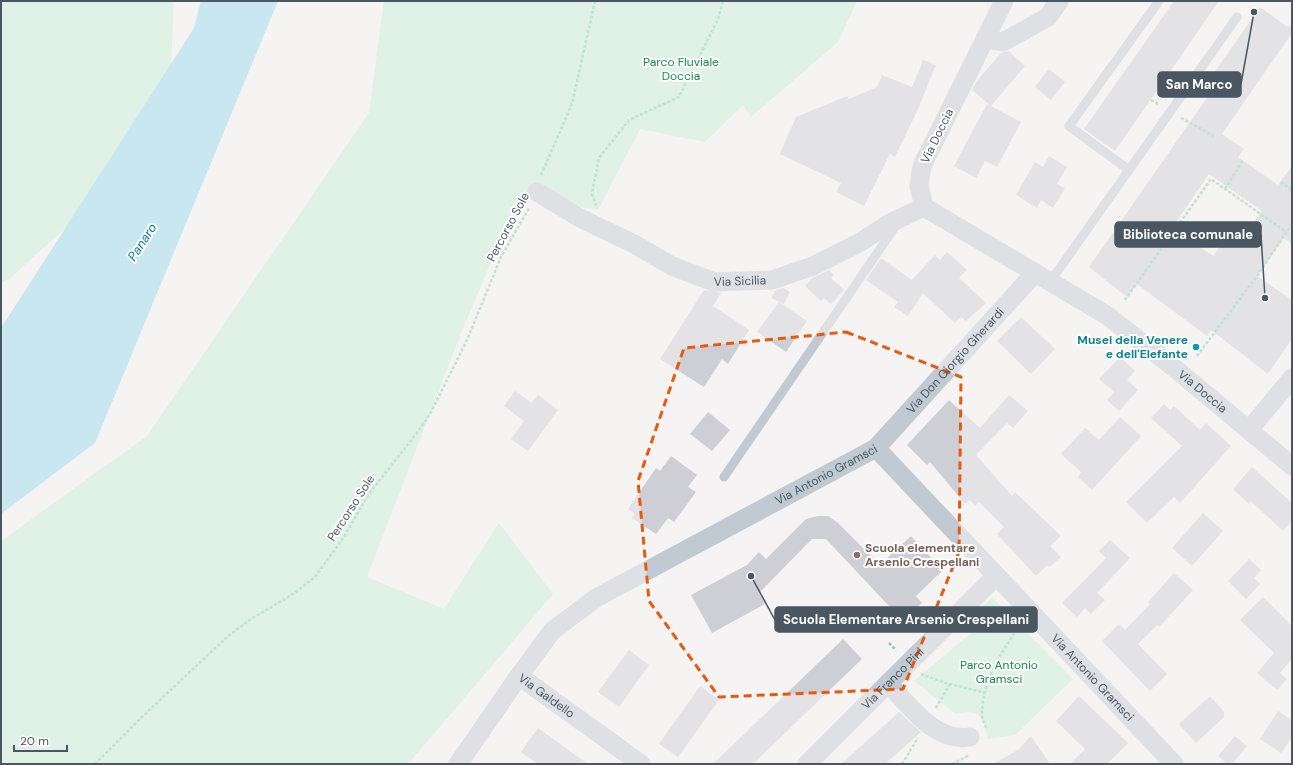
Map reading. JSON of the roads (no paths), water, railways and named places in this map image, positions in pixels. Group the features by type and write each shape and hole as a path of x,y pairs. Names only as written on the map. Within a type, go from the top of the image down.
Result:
{"street":[{"name":"Via Doccia","path":"1004,1 922,166 919,186 924,206 1108,316 1172,366 1292,466"},
{"path":"985,39 1003,42 1048,16 1059,1"},
{"name":"Via Sicilia","path":"537,192 578,217 634,244 672,266 714,282 772,280 813,266 859,243 924,206"},
{"name":"Via Don Giorgio Gherardi","path":"876,448 1043,277"},
{"path":"1250,430 1292,378"},
{"name":"Via Antonio Gramsci","path":"520,676 552,631 596,598 876,448 1174,764"},
{"name":"Via Franco Pini","path":"807,764 996,576"},
{"name":"Via Galdello","path":"458,764 520,676 641,764"},
{"path":"888,683 932,727 948,736 976,740"}],"lane":[{"path":"1129,170 1068,126 1159,1"},
{"path":"1043,277 1129,170 1237,17"},
{"path":"724,477 902,218"}],"water":[{"name":"Panaro","path":"201,1 278,1 95,443 1,514 1,328 194,28"}],"place":[{"name":"San Marco","path":"1254,12"},
{"name":"Biblioteca comunale","path":"1265,298"},
{"name":"Musei della Venere e dell'Elefante","path":"1196,347"},
{"name":"Scuola elementare Arsenio Crespellani","path":"857,555"},
{"name":"Scuola Elementare Arsenio Crespellani","path":"751,576"}],"park label":[{"name":"Parco Fluviale Doccia","path":"681,69"},
{"name":"Parco Antonio Gramsci","path":"999,672"}]}
